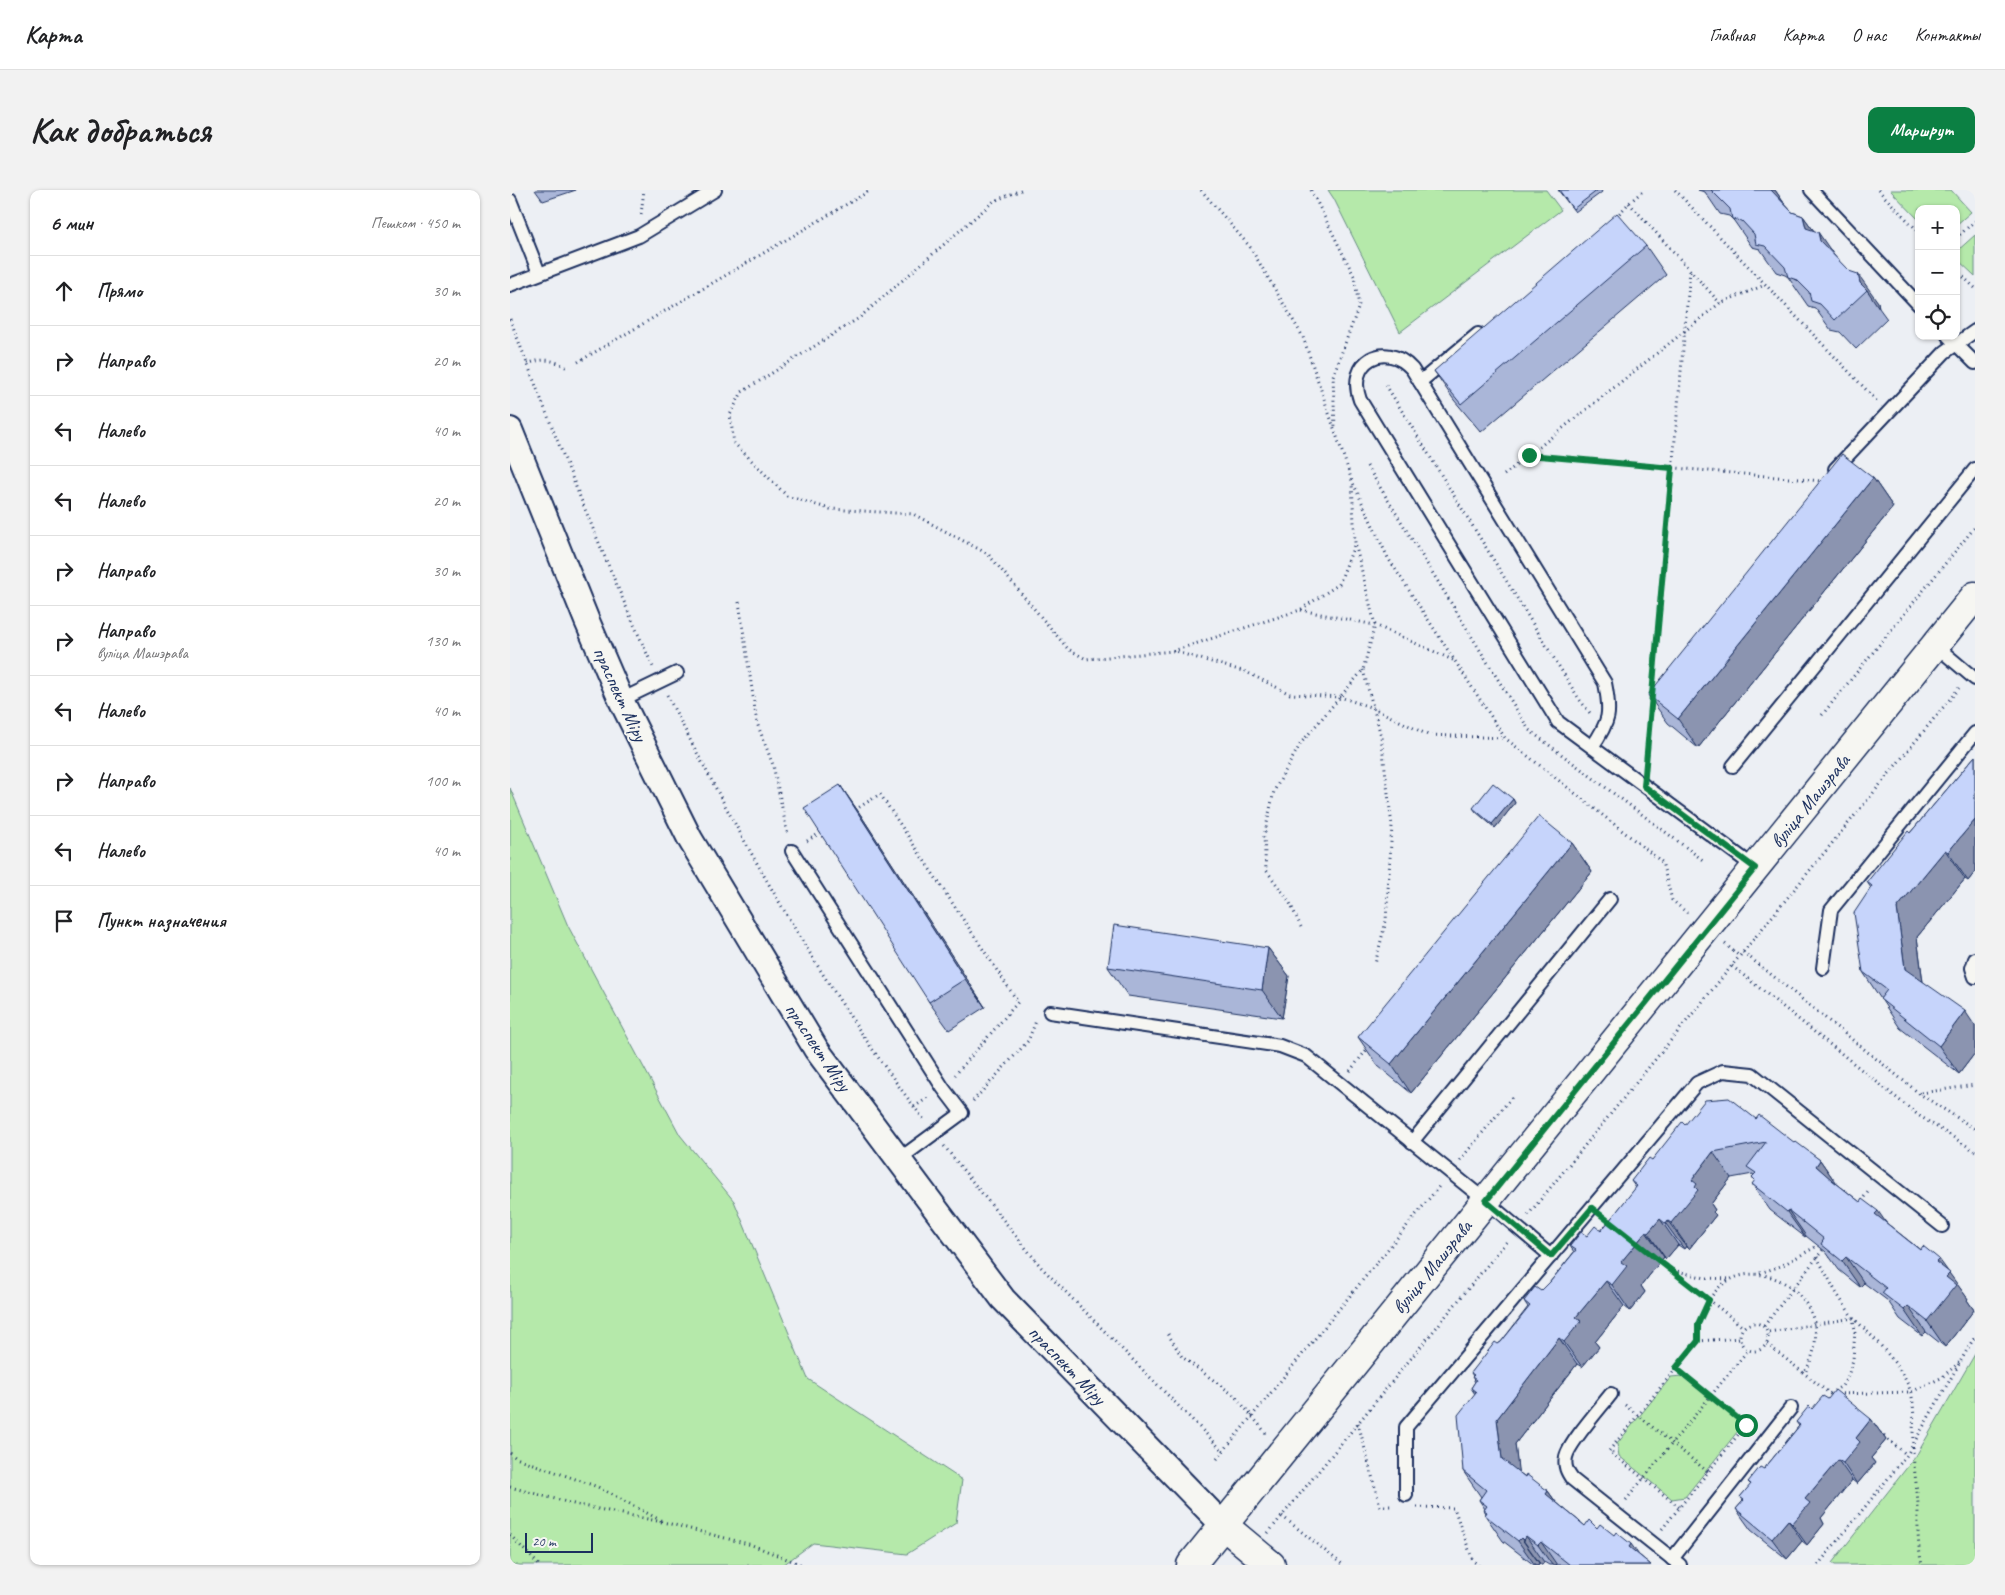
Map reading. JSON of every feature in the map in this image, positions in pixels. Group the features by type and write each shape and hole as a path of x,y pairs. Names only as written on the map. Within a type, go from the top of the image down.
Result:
{"street":[{"name":"праспект Міру","path":"510,430 587,621 622,700 695,848 816,1049 1003,1299 1223,1525 1271,1565"},
{"name":"вуліца Машэрава","path":"1191,1565 1975,596"}],"lane":[{"path":"510,284 639,236 714,190"},
{"path":"1811,190 1915,301"},
{"path":"510,200 539,273"},
{"path":"1420,382 1487,326"},
{"path":"1960,337 1975,331"},
{"path":"1823,481 1945,352 1952,340 1975,363"},
{"path":"1592,747 1604,730 1610,706 1605,683 1420,382 1405,361 1396,356 1385,354 1375,356 1366,362 1358,375 1357,390 1366,408 1558,722 1755,868"},
{"path":"1733,766 1975,468"},
{"path":"1936,646 1972,677"},
{"path":"622,700 677,673"},
{"path":"1823,968 1831,910 1975,733"},
{"path":"792,851 943,1088 962,1113 898,1160"},
{"path":"1412,1142 1610,899"},
{"path":"1975,959 1972,968 1975,976"},
{"path":"1050,1012 1280,1046 1306,1056 1518,1227 1551,1256"},
{"path":"1406,1495 1406,1427 1697,1082 1723,1071 1752,1074 1942,1226"},
{"path":"1611,1394 1573,1444 1566,1456 1566,1468 1572,1479 1676,1562 1791,1408"}],"path":[{"path":"578,362 870,190"},
{"path":"1021,190 994,202 859,318 742,392 730,415 734,442 787,496 830,509 913,514 988,554 1068,649 1086,659 1173,651 1300,610 1339,584 1354,543"},
{"path":"1201,190 1250,246 1303,337 1352,481 1388,558 1505,738 1662,862 1672,900"},
{"path":"1312,190 1354,276 1359,306 1333,376 1335,434"},
{"path":"1612,222 1644,190"},
{"path":"1675,190 1888,412"},
{"path":"1878,190 1915,228"},
{"path":"1629,203 1720,303"},
{"path":"1960,234 1975,221"},
{"path":"1644,786 1690,270"},
{"path":"1960,274 1975,288"},
{"path":"1504,475 1720,303 1765,285"},
{"path":"527,364 537,360 547,360 557,362 567,368"},
{"path":"1386,385 1578,699 1604,730"},
{"path":"1529,455 1823,481"},
{"path":"1302,927 1289,902 1266,870 1264,837 1274,791 1301,743 1363,670 1376,625 1354,543 1352,481"},
{"path":"1822,715 1975,527"},
{"path":"739,602 757,723 773,766 792,851 824,830"},
{"path":"1300,610 1376,625 1456,661"},
{"path":"1173,651 1246,672 1290,694 1340,697 1373,708 1428,734 1505,738"},
{"path":"1363,670 1380,736 1392,826 1386,921 1375,964"},
{"path":"1343,1565 1282,1516 1743,952 1972,677"},
{"path":"848,815 880,794 1018,1002 943,1088 914,1107"},
{"path":"1743,952 1920,1094 1975,1129"},
{"path":"1732,966 1918,1115 1975,1151"},
{"path":"962,1113 1028,1041 1035,1022 1050,1012"},
{"path":"1340,1083 1369,1046"},
{"path":"1920,1094 1975,1085"},
{"path":"1217,1460 1512,1097"},
{"path":"1857,1206 1868,1192"},
{"path":"1671,1270 1704,1278 1731,1279 1758,1274 1781,1266 1828,1241 1764,1326"},
{"path":"1817,1257 1837,1294 1853,1318 1883,1348 1911,1392 1914,1430 1912,1446 1918,1504 1917,1545 1922,1565"},
{"path":"1657,1259 1744,1327"},
{"path":"1758,1274 1775,1278 1793,1288 1804,1299 1812,1312 1815,1324 1816,1348 1804,1374"},
{"path":"1679,1507 1609,1451 1698,1341 1698,1324 1709,1300 1719,1287 1731,1279"},
{"path":"1769,1332 1853,1318"},
{"path":"1829,1394 1842,1386 1848,1376 1855,1344 1853,1318"},
{"path":"1752,1322 1757,1322 1764,1326 1769,1332 1767,1344 1757,1351 1748,1350 1742,1345 1740,1338 1744,1327 1752,1322"},
{"path":"1168,1334 1182,1357 1235,1396 1282,1453"},
{"path":"1818,1565 1907,1455 1964,1359 1975,1336"},
{"path":"1698,1341 1740,1338"},
{"path":"1767,1344 1837,1400"},
{"path":"1615,1514 1748,1350"},
{"path":"1829,1394 1911,1392 1941,1378 1964,1359"},
{"path":"1659,1533 1746,1425 1676,1368"},
{"path":"1611,1394 1708,1472"},
{"path":"1876,1430 1907,1455"},
{"path":"510,1454 516,1458 598,1487 667,1523"},
{"path":"510,1487 574,1504 667,1523 752,1545 802,1565"},
{"path":"510,1535 539,1565"}],"green space":[{"path":"1328,190 1546,190 1561,210 1400,332"},
{"path":"1890,190 1951,190 1971,212 1960,222 1960,205 1915,205 1915,216"},
{"path":"1975,235 1975,276 1960,262 1960,248"},
{"path":"510,788 568,926 680,1135 734,1201 808,1379 962,1480 956,1523 907,1554 813,1543 783,1565 510,1565"},
{"path":"1975,1354 1975,1565 1835,1565 1832,1563 1916,1456"},
{"path":"1682,1376 1737,1420 1738,1431 1685,1497 1672,1499 1619,1456 1617,1444 1671,1377"}],"building":[{"path":"1559,190 1598,190 1573,209"},
{"path":"1711,190 1771,190 1792,212 1803,216 1806,228 1818,232 1820,241 1849,271 1858,274 1860,283 1867,290 1835,320 1820,304 1811,301 1809,292 1797,280 1788,277 1785,267 1765,246 1756,244 1754,234 1742,221 1732,219 1730,209"},
{"path":"1617,213 1646,246 1461,404 1434,371"},
{"path":"1842,454 1873,478 1678,719 1648,695"},
{"path":"1975,756 1975,820 1948,852 1945,850 1897,908 1905,969 1965,1011 1939,1046 1880,999 1887,990 1863,972 1854,913 1872,886 1867,882 1908,831 1910,833"},
{"path":"1493,783 1513,799 1492,824 1473,808"},
{"path":"840,785 965,979 929,1002 804,808"},
{"path":"1539,816 1572,843 1391,1064 1358,1037"},
{"path":"1114,925 1268,948 1262,990 1108,967"},
{"path":"1729,1098 1756,1119 1759,1115 1820,1160 1816,1166 1832,1180 1860,1202 1862,1199 1878,1211 1875,1214 1920,1250 1923,1246 1939,1259 1936,1262 1950,1273 1946,1277 1956,1285 1927,1321 1908,1306 1904,1310 1882,1293 1886,1288 1846,1257 1842,1261 1821,1244 1824,1239 1752,1184 1755,1180 1752,1177 1756,1173 1747,1167 1766,1142 1713,1152 1692,1180 1697,1184 1695,1187 1698,1190 1671,1223 1668,1221 1666,1224 1660,1219 1648,1233 1646,1232 1621,1262 1627,1266 1612,1285 1606,1281 1576,1317 1581,1321 1564,1342 1559,1338 1497,1419 1502,1459 1525,1477 1526,1474 1548,1491 1546,1494 1585,1526 1589,1520 1597,1528 1600,1524 1614,1535 1616,1532 1631,1544 1629,1547 1651,1565 1570,1565 1541,1542 1538,1545 1526,1536 1523,1540 1521,1538 1518,1541 1485,1515 1487,1512 1484,1510 1487,1506 1479,1500 1486,1490 1463,1471 1458,1415 1476,1392 1471,1388 1476,1380 1472,1377 1474,1375 1471,1373 1495,1342 1498,1344 1501,1342 1530,1306 1524,1301 1535,1287 1541,1291 1576,1250 1570,1246 1581,1232 1587,1236 1595,1226 1601,1231 1637,1186 1631,1181 1649,1158 1652,1160 1682,1122 1685,1125 1705,1100"},
{"path":"1835,1390 1871,1419 1856,1438 1860,1442 1843,1463 1838,1460 1805,1499 1810,1503 1792,1524 1788,1520 1772,1539 1736,1509 1744,1500 1740,1497 1751,1484 1748,1482 1760,1467 1764,1469 1800,1425 1796,1422 1809,1406 1812,1409 1823,1396 1828,1399"}],"route":[{"path":"1529,455 1672,468 1644,786 1755,868 1486,1201 1551,1256 1592,1208 1709,1300 1698,1324 1698,1341 1676,1368 1746,1425"}]}
